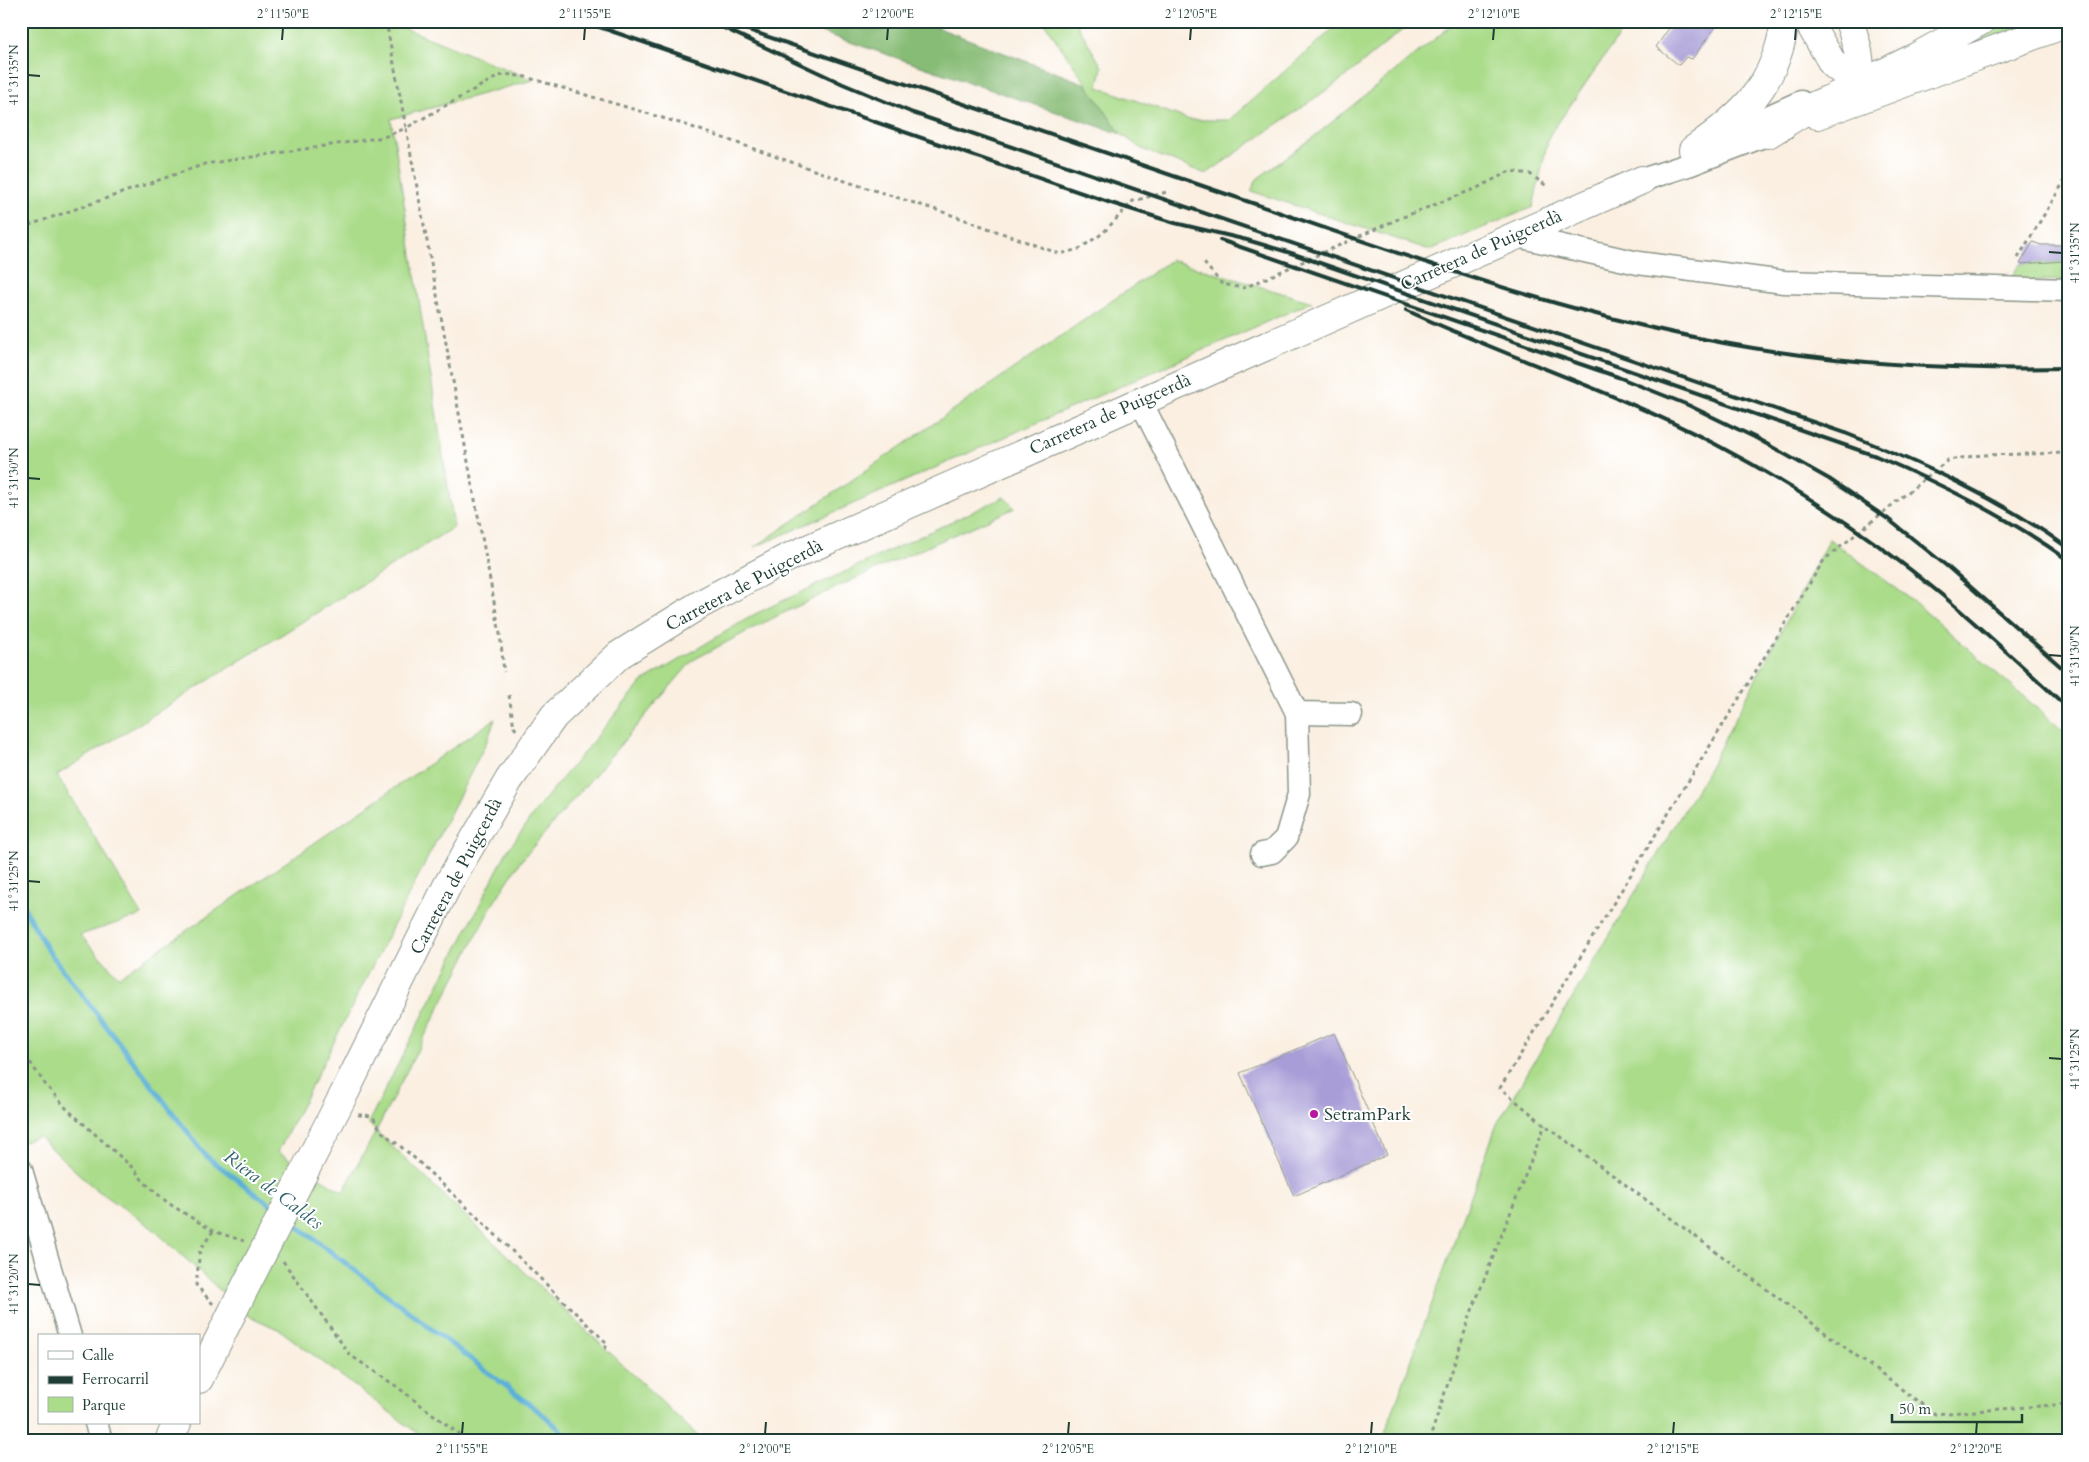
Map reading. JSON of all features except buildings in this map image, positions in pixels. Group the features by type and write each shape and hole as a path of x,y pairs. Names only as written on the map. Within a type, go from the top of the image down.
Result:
{"main road":[{"path":"1693,150 1723,129 1744,110 1759,92 1774,62 1785,21"},
{"path":"1808,21 1834,64 1843,72 1857,77 1877,76 1982,21"},
{"path":"1768,134 1811,107 1844,92 1853,85 1861,65 1850,21"},
{"path":"1817,115 2068,24"},
{"name":"Carretera de Puigcerdà","path":"200,1377 448,884 509,780 554,716 619,655 699,604 784,559 1513,235 1642,180"}],"street":[{"path":"1642,180 1693,150 1857,77 1962,21"},
{"path":"1642,180 1691,164 1817,115 1896,78 1944,49 1982,21"},
{"path":"1513,235 1638,263 1784,282 2068,290"},
{"path":"1140,400 1297,713 1299,794 1286,838 1272,852 1262,854"},
{"path":"1297,713 1351,714"},
{"path":"21,1170 69,1334"},
{"path":"96,1424 101,1441"}],"path":[{"path":"386,21 499,625 504,672"},
{"path":"21,228 205,164 384,137 406,128 505,74 526,77 686,125 848,182 946,213 1060,254 1079,249 1103,233 1133,201 1167,192"},
{"path":"1204,263 1222,284 1244,288 1398,220 1477,188 1510,171 1530,174 1548,187"},
{"path":"2018,258 2068,176"},
{"path":"2068,453 1981,455 1948,460 1824,560 1500,1088 1546,1125 1935,1414 2068,1404"},
{"path":"509,696 514,727 528,752"},
{"path":"342,1098 353,1116 366,1115 372,1117 381,1131 410,1154 470,1210 588,1326 605,1340 607,1343 605,1350"},
{"path":"1428,1441 1471,1313 1546,1125"},
{"path":"196,1285 200,1250 213,1230"}],"green space":[{"path":"21,21 387,21 533,80 391,119 454,527 57,775 142,915 80,935 119,977 495,719 488,739 278,1152 343,1192 376,1131 703,1441 428,1441 280,1330 247,1315 152,1228 93,1187 38,1136 21,1143"},
{"path":"788,21 920,21 1086,84 1121,134"},
{"path":"1043,21 1075,21 1102,67 1098,87 1190,120 1229,120 1342,21 1413,21 1344,78 1206,174 1142,149 1121,134"},
{"path":"1457,21 1629,21 1549,136 1533,207 1430,250 1251,191 1257,179 1311,139"},
{"path":"2001,21 2039,21 1969,45"},
{"path":"1171,260 1312,302 755,547"},
{"path":"2068,261 2068,280 2009,281 2020,264"},
{"path":"1004,497 1015,508 852,580 763,623 693,660 520,862 491,907 376,1131 368,1123 507,851 541,804 642,682 755,614"},
{"path":"1829,539 1912,600 2068,735 2068,1441 1382,1441 1497,1124 1711,765"}],"waterway":[{"name":"Riera de Caldes","path":"21,902 47,949 206,1156 276,1209"},
{"name":"Riera de Caldes","path":"288,1219 545,1416 572,1441"}],"railway":[{"path":"582,21 1111,203 1175,223 1247,240 1291,253 1876,456 1926,478 1975,503 2045,544 2068,560"},
{"path":"709,21 843,84 913,113 1845,433 1960,483 2015,513 2068,548"},
{"path":"725,22 1423,262 1488,283 1619,320 1686,336 1831,359 1950,367 2068,368"},
{"path":"1220,240 1618,377 1688,405 1756,438 1829,479 1888,519 1948,567 2068,673"},
{"path":"1406,310 1483,344 1639,407 1715,444 1804,495 1861,533 1942,595 2068,708"}],"place":[{"name":"SetramPark","path":"1314,1114"}]}
